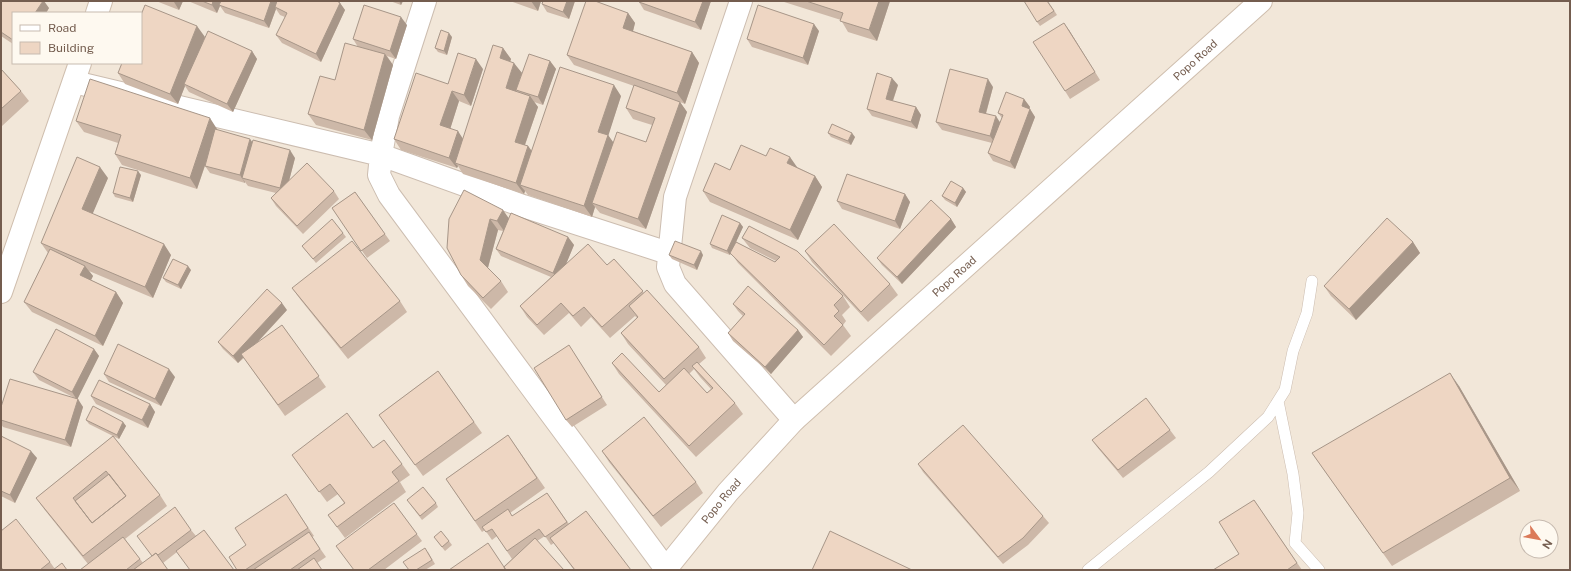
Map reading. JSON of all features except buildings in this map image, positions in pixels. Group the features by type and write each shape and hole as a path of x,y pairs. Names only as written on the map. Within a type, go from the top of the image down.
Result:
{"street":[{"path":"97,12 102,1"},
{"path":"425,1 388,116 379,175 389,195 666,569"},
{"path":"741,1 676,197 668,253 668,267 675,284 794,420"},
{"name":"Popo Road","path":"666,569 728,492 794,420 1260,1"},
{"path":"1,292 77,72 381,155 523,206 668,253"}],"lane":[{"path":"1088,570 1209,472 1268,417 1285,390 1293,351 1307,313 1312,281"},
{"path":"1278,402 1294,482 1298,513 1295,543 1319,570"}],"shaded area":[{"path":"1,1 1570,1 1570,570 1,570"}]}
